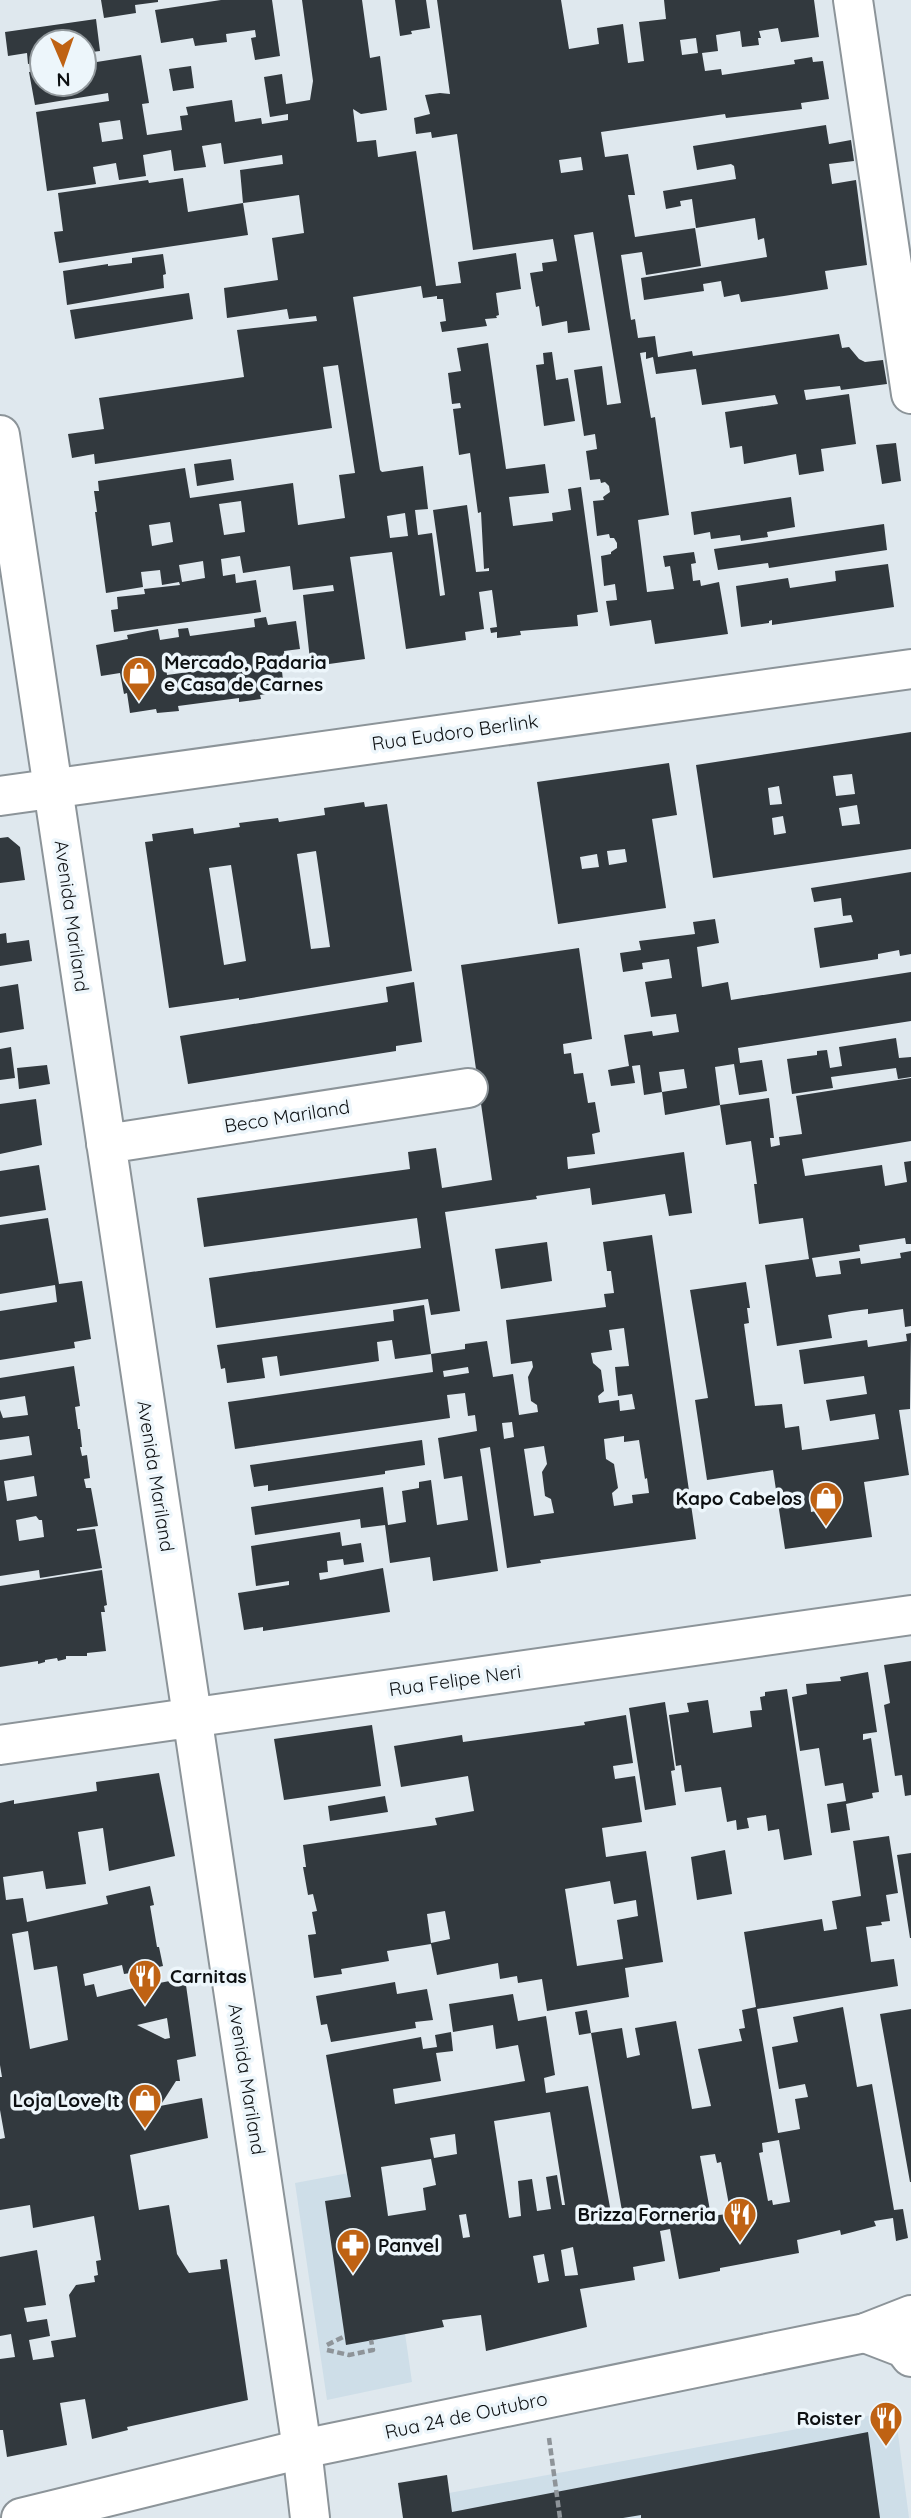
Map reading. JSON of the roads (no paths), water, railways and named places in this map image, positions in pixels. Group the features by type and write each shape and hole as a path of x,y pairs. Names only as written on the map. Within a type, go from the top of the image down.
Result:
{"street":[{"path":"853,0 911,394"},
{"name":"Avenida Mariland","path":"0,435 302,2449 310,2518"},
{"name":"Rua Eudoro Berlink","path":"0,796 911,669"},
{"name":"Beco Mariland","path":"106,1144 468,1088"},
{"name":"Rua Felipe Neri","path":"0,1745 911,1615"},
{"name":"Rua 24 de Outubro","path":"21,2518 302,2449 865,2333 911,2315"},
{"path":"865,2333 904,2348 911,2357"}],"place":[{"name":"Mercado, Padaria e Casa de Carnes","path":"139,703"},
{"name":"Kapo Cabelos","path":"826,1528"},
{"name":"Carnitas","path":"145,2006"},
{"name":"Loja Love It","path":"145,2130"},
{"name":"Brizza Forneria","path":"740,2244"},
{"name":"Panvel","path":"353,2275"},
{"name":"Roister","path":"886,2448"}]}
